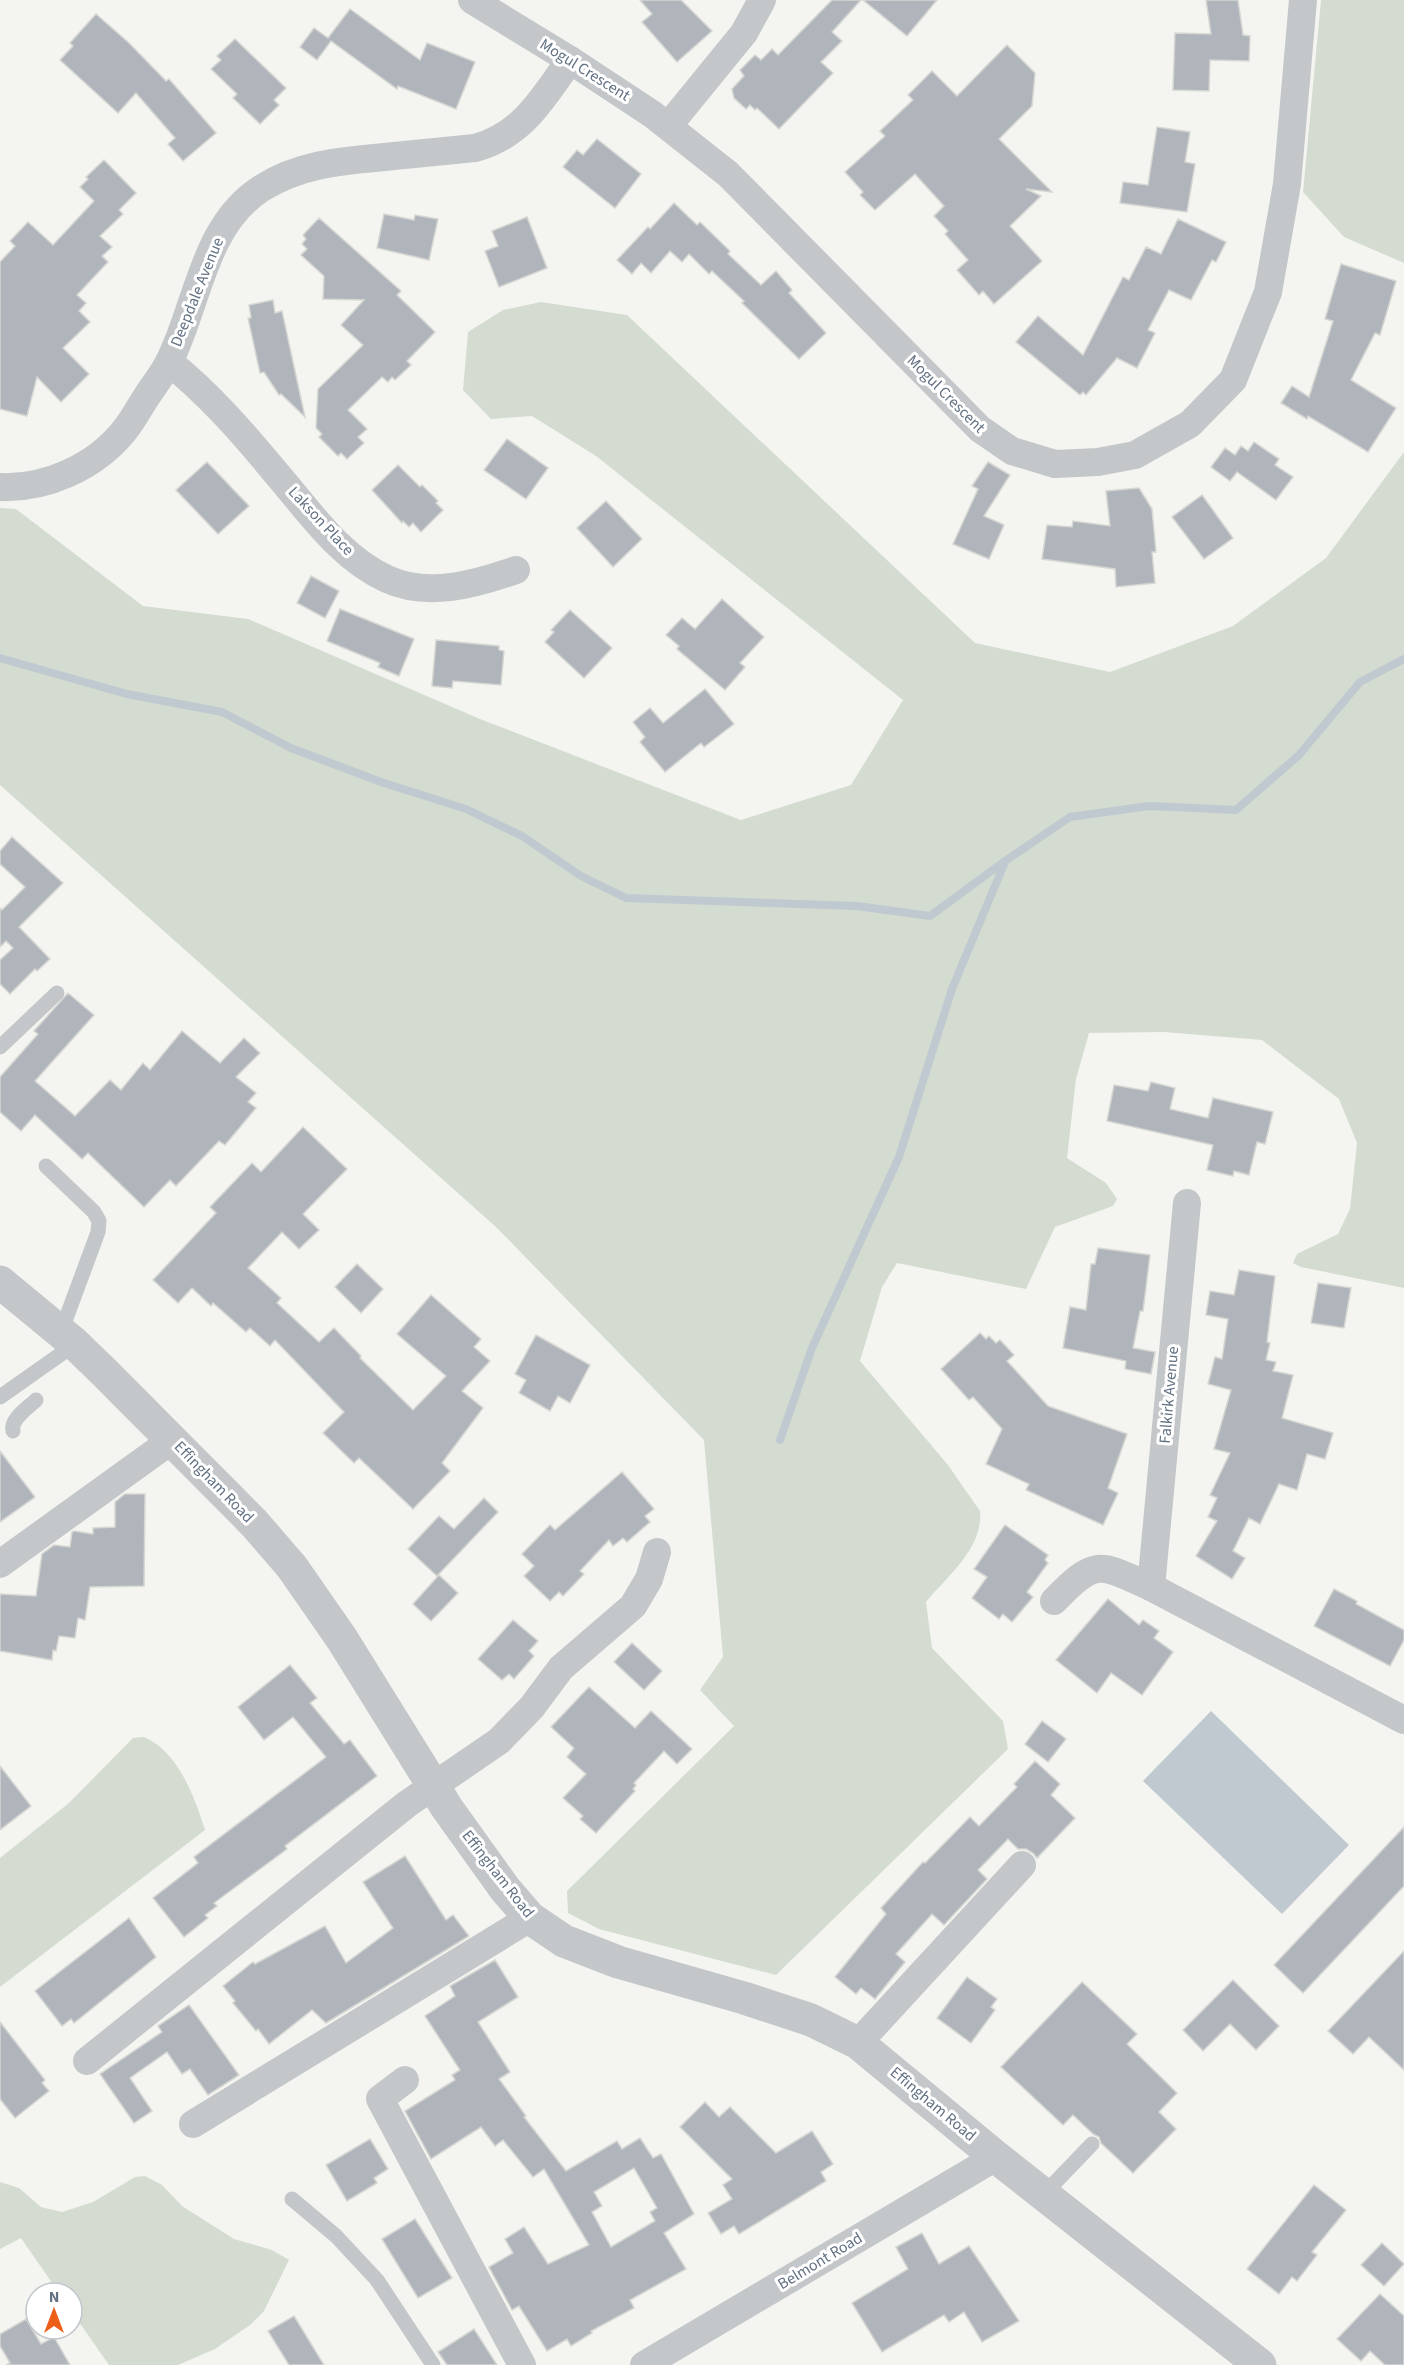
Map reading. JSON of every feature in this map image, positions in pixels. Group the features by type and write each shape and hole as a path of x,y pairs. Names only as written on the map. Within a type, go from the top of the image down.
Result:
{"street":[{"name":"Mogul Crescent","path":"472,0 570,60 669,125 728,174 980,429 1012,451 1055,464 1107,460 1135,455 1190,424 1233,380 1268,292 1287,184 1302,0"},
{"path":"669,125 744,33 762,0"},
{"name":"Deepdale Avenue","path":"0,488 35,484 83,467 124,431 169,362 211,251 241,204 260,189 296,170 324,163 475,148 494,143 527,118 570,60"},
{"name":"Lakson Place","path":"169,362 201,388 329,535 361,564 388,580 424,588 456,587 485,581 516,570"},
{"name":"Falkirk Avenue","path":"1151,1587 1187,1203"},
{"name":"Effingham Road","path":"0,1282 68,1338 254,1522 292,1567 342,1639 447,1808 499,1880 530,1918 564,1941 596,1954 811,2020 858,2043 996,2157 1260,2365"},
{"path":"0,1564 172,1440"},
{"path":"87,2061 407,1804 499,1741 532,1707 561,1668 633,1606 649,1580 657,1552"},
{"path":"1054,1600 1080,1575 1098,1569 1112,1569 1151,1587 1404,1720"},
{"path":"858,2043 1022,1864"},
{"path":"193,2124 530,1918"},
{"path":"405,2080 380,2099 522,2365"},
{"name":"Belmont Road","path":"644,2365 996,2157"}],"lane":[{"path":"0,1047 57,993"},
{"path":"0,1397 68,1338 98,1232 99,1221 94,1212 46,1166"},
{"path":"13,1431 12,1426 15,1420 36,1400"},
{"path":"1044,2194 1092,2144"},
{"path":"292,2199 336,2236 377,2280 433,2365"}],"shaded area":[{"path":"1321,0 1404,0 1404,263 1344,237 1303,192"},
{"path":"541,302 627,315 975,643 1110,672 1233,626 1326,558 1404,452 1404,1288 1301,1267 1293,1263 1297,1254 1338,1234 1350,1209 1357,1143 1339,1099 1262,1040 1164,1032 1089,1033 1076,1079 1067,1158 1106,1183 1117,1199 1113,1206 1055,1227 1026,1289 897,1263 882,1287 860,1361 948,1465 980,1511 976,1537 970,1549 926,1602 932,1648 1003,1721 1008,1749 776,1975 599,1929 568,1913 567,1891 734,1726 700,1690 723,1657 704,1440 496,1227 0,785 0,508 16,509 143,606 248,619 480,719 741,820 851,785 903,700 596,456 532,416 491,419 463,390 468,332 503,310"},
{"path":"1211,1711 1349,1845 1282,1914 1143,1781"},
{"path":"144,1737 156,1744 176,1764 190,1790 205,1830 0,1987 0,1858 69,1803 133,1738"},
{"path":"145,2176 162,2185 182,2206 234,2239 272,2250 289,2260 264,2311 250,2325 215,2349 178,2365 109,2365 84,2329 84,2281 51,2281 21,2238 0,2249 0,2182 19,2188 41,2207 62,2212 93,2202 135,2177"}],"building":[{"path":"640,0 681,0 712,31 677,62 642,22 652,14"},
{"path":"832,0 861,0 832,32 842,41 821,62 833,73 779,129 757,108 755,110 750,105 746,109 734,98 732,89 744,76 740,70 755,55 761,60 772,49 778,55"},
{"path":"863,0 937,0 907,36"},
{"path":"1206,0 1238,0 1243,35 1250,36 1249,61 1210,60 1209,91 1173,90 1175,33 1211,34"},
{"path":"350,9 420,60 427,43 475,62 456,109 398,86 397,89 331,41 317,60 300,47 314,28 328,38"},
{"path":"96,14 129,43 166,81 169,79 216,133 183,161 168,144 175,138 136,93 118,113 60,60 73,46 70,43"},
{"path":"235,39 286,88 274,100 279,105 260,124 233,98 237,94 211,69 221,60 217,56"},
{"path":"1007,45 1035,73 1032,106 999,139 1052,192 1026,189 1041,196 1010,226 1042,261 994,304 983,291 979,295 957,270 968,260 945,234 948,231 934,216 944,206 915,174 875,210 860,195 863,192 845,172 885,136 880,131 913,100 908,95 932,71 957,96"},
{"path":"1157,127 1190,132 1185,162 1195,164 1187,212 1120,203 1123,182 1148,185"},
{"path":"597,139 641,174 615,208 563,167 577,150 583,155"},
{"path":"104,160 136,193 119,210 123,214 100,236 112,247 102,256 108,262 77,295 86,303 79,311 90,322 63,348 89,374 61,402 37,377 27,416 0,409 0,262 15,246 10,241 28,222 53,245 94,201 80,187 88,179 86,177"},
{"path":"674,203 697,225 700,222 730,251 728,254 761,285 776,271 792,290 789,293 826,333 799,359 742,303 744,301 712,271 709,274 689,254 682,262 670,251 651,273 641,263 632,274 617,260"},
{"path":"384,214 414,220 415,215 438,219 429,260 377,248"},
{"path":"527,217 547,268 499,287 485,251 498,246 492,231"},
{"path":"319,218 401,291 397,295 435,332 407,361 411,365 395,380 392,377 388,382 382,377 348,410 367,429 358,437 364,443 347,459 341,453 338,456 319,437 322,434 316,428 318,389 363,345 341,325 364,300 323,299 324,276 301,255 307,249 302,244 306,239 303,235"},
{"path":"1178,219 1226,242 1216,262 1212,260 1191,300 1169,290 1148,330 1155,333 1137,368 1117,358 1086,395 1083,392 1080,395 1016,342 1038,316 1083,355 1123,277 1129,280 1146,247 1161,254"},
{"path":"1341,264 1396,281 1380,335 1375,333 1351,380 1396,408 1368,452 1308,416 1307,419 1281,403 1292,386 1309,397 1333,321 1325,319"},
{"path":"273,300 275,313 282,311 305,417 281,394 279,395 264,372 260,373 248,318 251,318 249,305"},
{"path":"507,439 548,468 526,499 484,470"},
{"path":"1254,442 1279,459 1275,465 1293,477 1276,500 1237,472 1230,481 1211,467 1225,448 1235,455 1241,446 1248,451"},
{"path":"207,462 249,506 218,534 176,490"},
{"path":"988,462 1010,475 984,516 1004,525 989,559 953,544 978,489 972,486"},
{"path":"398,465 438,501 436,503 443,510 421,532 413,523 409,527 403,521 402,523 372,490"},
{"path":"1139,488 1152,509 1156,552 1152,552 1155,583 1116,587 1115,569 1042,559 1047,525 1072,527 1073,521 1110,526 1106,491"},
{"path":"1202,495 1233,538 1204,559 1172,517"},
{"path":"606,501 642,539 613,567 577,528"},
{"path":"311,576 339,591 325,618 297,603"},
{"path":"722,599 764,637 740,663 745,667 725,690 677,649 679,646 666,635 682,618 695,629"},
{"path":"340,609 414,639 399,676 378,667 380,663 327,641"},
{"path":"570,610 612,648 584,678 545,642 554,632 551,630"},
{"path":"436,640 499,646 499,650 504,651 501,685 453,681 452,688 432,686"},
{"path":"705,689 734,724 704,747 701,743 665,772 640,742 645,737 633,722 650,708 663,723"},
{"path":"12,837 63,883 19,927 50,959 37,971 35,969 10,994 0,984 0,960 13,948 6,941 0,947 0,908 2,910 25,887 0,864 0,851"},
{"path":"68,993 94,1015 35,1081 75,1116 110,1080 121,1090 143,1063 150,1070 182,1031 220,1063 244,1038 260,1053 236,1077 256,1093 248,1102 256,1108 225,1145 219,1141 176,1186 170,1180 144,1207 88,1153 82,1159 35,1115 21,1131 0,1112 0,1077 38,1034 34,1031"},
{"path":"1151,1082 1175,1088 1170,1109 1208,1118 1213,1098 1273,1112 1265,1144 1257,1142 1249,1175 1234,1171 1233,1176 1207,1170 1213,1145 1107,1121 1114,1085 1148,1091"},
{"path":"303,1127 347,1169 303,1214 319,1230 299,1249 282,1232 248,1268 281,1298 277,1303 319,1342 334,1328 361,1356 360,1358 413,1410 446,1376 397,1334 431,1295 481,1339 474,1347 490,1361 462,1391 483,1408 442,1463 450,1471 413,1509 359,1458 354,1463 323,1433 344,1412 275,1340 270,1346 250,1328 246,1332 213,1303 211,1306 192,1288 178,1303 153,1280 216,1213 210,1207 252,1163 261,1172"},
{"path":"1098,1248 1150,1255 1143,1311 1140,1311 1133,1348 1155,1352 1151,1374 1125,1369 1126,1361 1063,1348 1070,1307 1086,1310 1091,1264 1095,1264"},
{"path":"357,1264 383,1289 361,1313 335,1287"},
{"path":"1239,1270 1275,1276 1267,1342 1270,1343 1266,1360 1276,1362 1273,1371 1293,1375 1282,1418 1333,1433 1325,1459 1307,1454 1297,1490 1279,1484 1260,1524 1249,1518 1233,1551 1245,1558 1232,1579 1196,1556 1217,1521 1208,1517 1217,1498 1210,1495 1230,1453 1214,1449 1231,1390 1208,1384 1215,1357 1222,1359 1228,1319 1206,1315 1210,1291 1234,1295"},
{"path":"1318,1283 1351,1288 1344,1328 1311,1323"},
{"path":"980,1333 986,1339 989,1336 996,1343 1000,1340 1014,1355 1007,1361 1048,1406 1127,1434 1108,1488 1118,1493 1103,1525 1026,1490 1029,1484 986,1464 1002,1429 973,1397 969,1400 941,1369"},
{"path":"536,1335 590,1365 570,1403 558,1396 550,1411 519,1393 526,1380 515,1374"},
{"path":"0,1451 35,1497 0,1522"},
{"path":"622,1472 654,1509 645,1516 650,1522 627,1542 623,1538 613,1546 609,1540 580,1571 584,1574 563,1596 559,1592 550,1601 524,1576 534,1566 522,1554 550,1525 555,1530"},
{"path":"125,1494 145,1494 144,1586 90,1587 85,1620 78,1618 75,1638 59,1636 56,1651 53,1650 52,1660 0,1651 0,1594 36,1596 42,1554 54,1545 70,1547 74,1531 93,1534 93,1528 115,1527 115,1502"},
{"path":"484,1498 498,1512 437,1576 408,1549 439,1516 454,1529"},
{"path":"1005,1525 1048,1555 1045,1560 1048,1563 1027,1592 1033,1597 1012,1622 1003,1614 999,1619 972,1598 987,1577 974,1569"},
{"path":"439,1575 458,1593 431,1621 413,1604"},
{"path":"1334,1589 1357,1601 1356,1604 1404,1630 1404,1640 1390,1666 1314,1626"},
{"path":"1108,1599 1139,1625 1143,1620 1159,1631 1154,1638 1173,1652 1142,1695 1111,1673 1097,1693 1056,1660"},
{"path":"513,1620 538,1641 529,1651 534,1656 514,1679 509,1674 502,1680 478,1659"},
{"path":"632,1643 662,1671 644,1690 614,1662"},
{"path":"290,1665 317,1698 310,1703 344,1744 350,1740 377,1776 285,1846 287,1849 214,1903 217,1906 205,1915 208,1918 184,1937 153,1898 198,1863 194,1857 326,1757 293,1717 264,1740 238,1707"},
{"path":"589,1687 635,1728 651,1711 692,1749 677,1764 664,1751 634,1783 635,1791 596,1833 580,1819 583,1816 563,1798 586,1774 567,1757 574,1748 551,1727"},
{"path":"1042,1721 1066,1739 1048,1762 1025,1744"},
{"path":"1035,1761 1060,1784 1051,1795 1075,1818 1037,1858 1026,1849 1018,1849 1008,1839 978,1870 987,1879 944,1925 932,1914 896,1954 905,1962 875,1999 861,1988 856,1994 835,1977 886,1914 881,1908 923,1862 925,1863 970,1817 979,1826 1017,1787 1014,1784"},
{"path":"0,1766 31,1806 0,1830"},
{"path":"1404,1827 1404,1886 1303,1993 1274,1965"},
{"path":"405,1856 446,1920 453,1915 469,1936 326,2023 312,2010 269,2044 233,2003 235,2001 223,1986 253,1962 255,1964 325,1926 346,1963 393,1928 363,1882"},
{"path":"129,1918 156,1957 74,2023 71,2019 62,2026 35,1991"},
{"path":"1404,1951 1404,2070 1369,2037 1353,2054 1328,2031"},
{"path":"495,1960 518,1997 478,2022 510,2072 499,2079 526,2116 524,2117 566,2171 617,2141 622,2149 640,2138 653,2158 661,2154 694,2214 664,2233 686,2269 630,2300 634,2308 591,2331 592,2333 571,2346 567,2339 547,2351 519,2306 512,2310 489,2267 513,2253 505,2239 524,2227 548,2264 589,2245 544,2169 533,2177 503,2140 495,2146 481,2127 431,2159 405,2111 455,2080 452,2075 460,2070 425,2016 455,1996 450,1986","holes":["634,2168 657,2208 650,2212 655,2221 611,2247 592,2212 602,2206 594,2192"]},
{"path":"967,1977 997,1999 991,2007 995,2010 971,2043 937,2018"},
{"path":"1233,1980 1279,2026 1256,2050 1230,2024 1203,2051 1183,2030"},
{"path":"1082,1982 1137,2034 1127,2044 1177,2093 1159,2112 1176,2129 1133,2173 1101,2143 1099,2137 1073,2115 1063,2125 1001,2067"},
{"path":"189,2005 239,2075 208,2095 190,2069 182,2074 167,2052 130,2078 152,2111 134,2123 100,2074 162,2032 158,2026"},
{"path":"0,2022 45,2080 42,2083 49,2091 15,2118 0,2099"},
{"path":"705,2102 719,2117 730,2107 776,2153 812,2131 833,2164 821,2172 826,2181 739,2234 734,2226 721,2234 708,2213 732,2199 723,2185 732,2179 680,2127"},
{"path":"370,2139 388,2169 374,2178 377,2183 347,2201 326,2165"},
{"path":"1314,2185 1346,2210 1312,2252 1317,2255 1297,2281 1292,2277 1279,2294 1247,2269"},
{"path":"415,2219 452,2278 418,2298 382,2239"},
{"path":"922,2233 939,2264 969,2246 1019,2321 982,2342 964,2312 949,2322 944,2315 882,2352 852,2303 908,2269 896,2247"},
{"path":"1382,2243 1404,2264 1384,2286 1361,2265"},
{"path":"1380,2294 1404,2316 1404,2365 1385,2365 1370,2351 1361,2361 1337,2339"},
{"path":"294,2316 324,2365 289,2365 268,2331"},
{"path":"24,2320 24,2341 39,2341 41,2344 47,2341 56,2341 70,2365 6,2365 10,2363 0,2346 0,2334"},
{"path":"474,2329 497,2365 447,2365 438,2352"}],"waterway":[{"path":"0,658 127,694 222,712 291,748 381,782 466,809 522,836 581,876 626,898 857,906 930,916 1070,817 1149,806 1236,810 1299,755 1360,682 1404,659"},
{"path":"780,1440 812,1348 899,1157 952,989 1005,862"}]}
